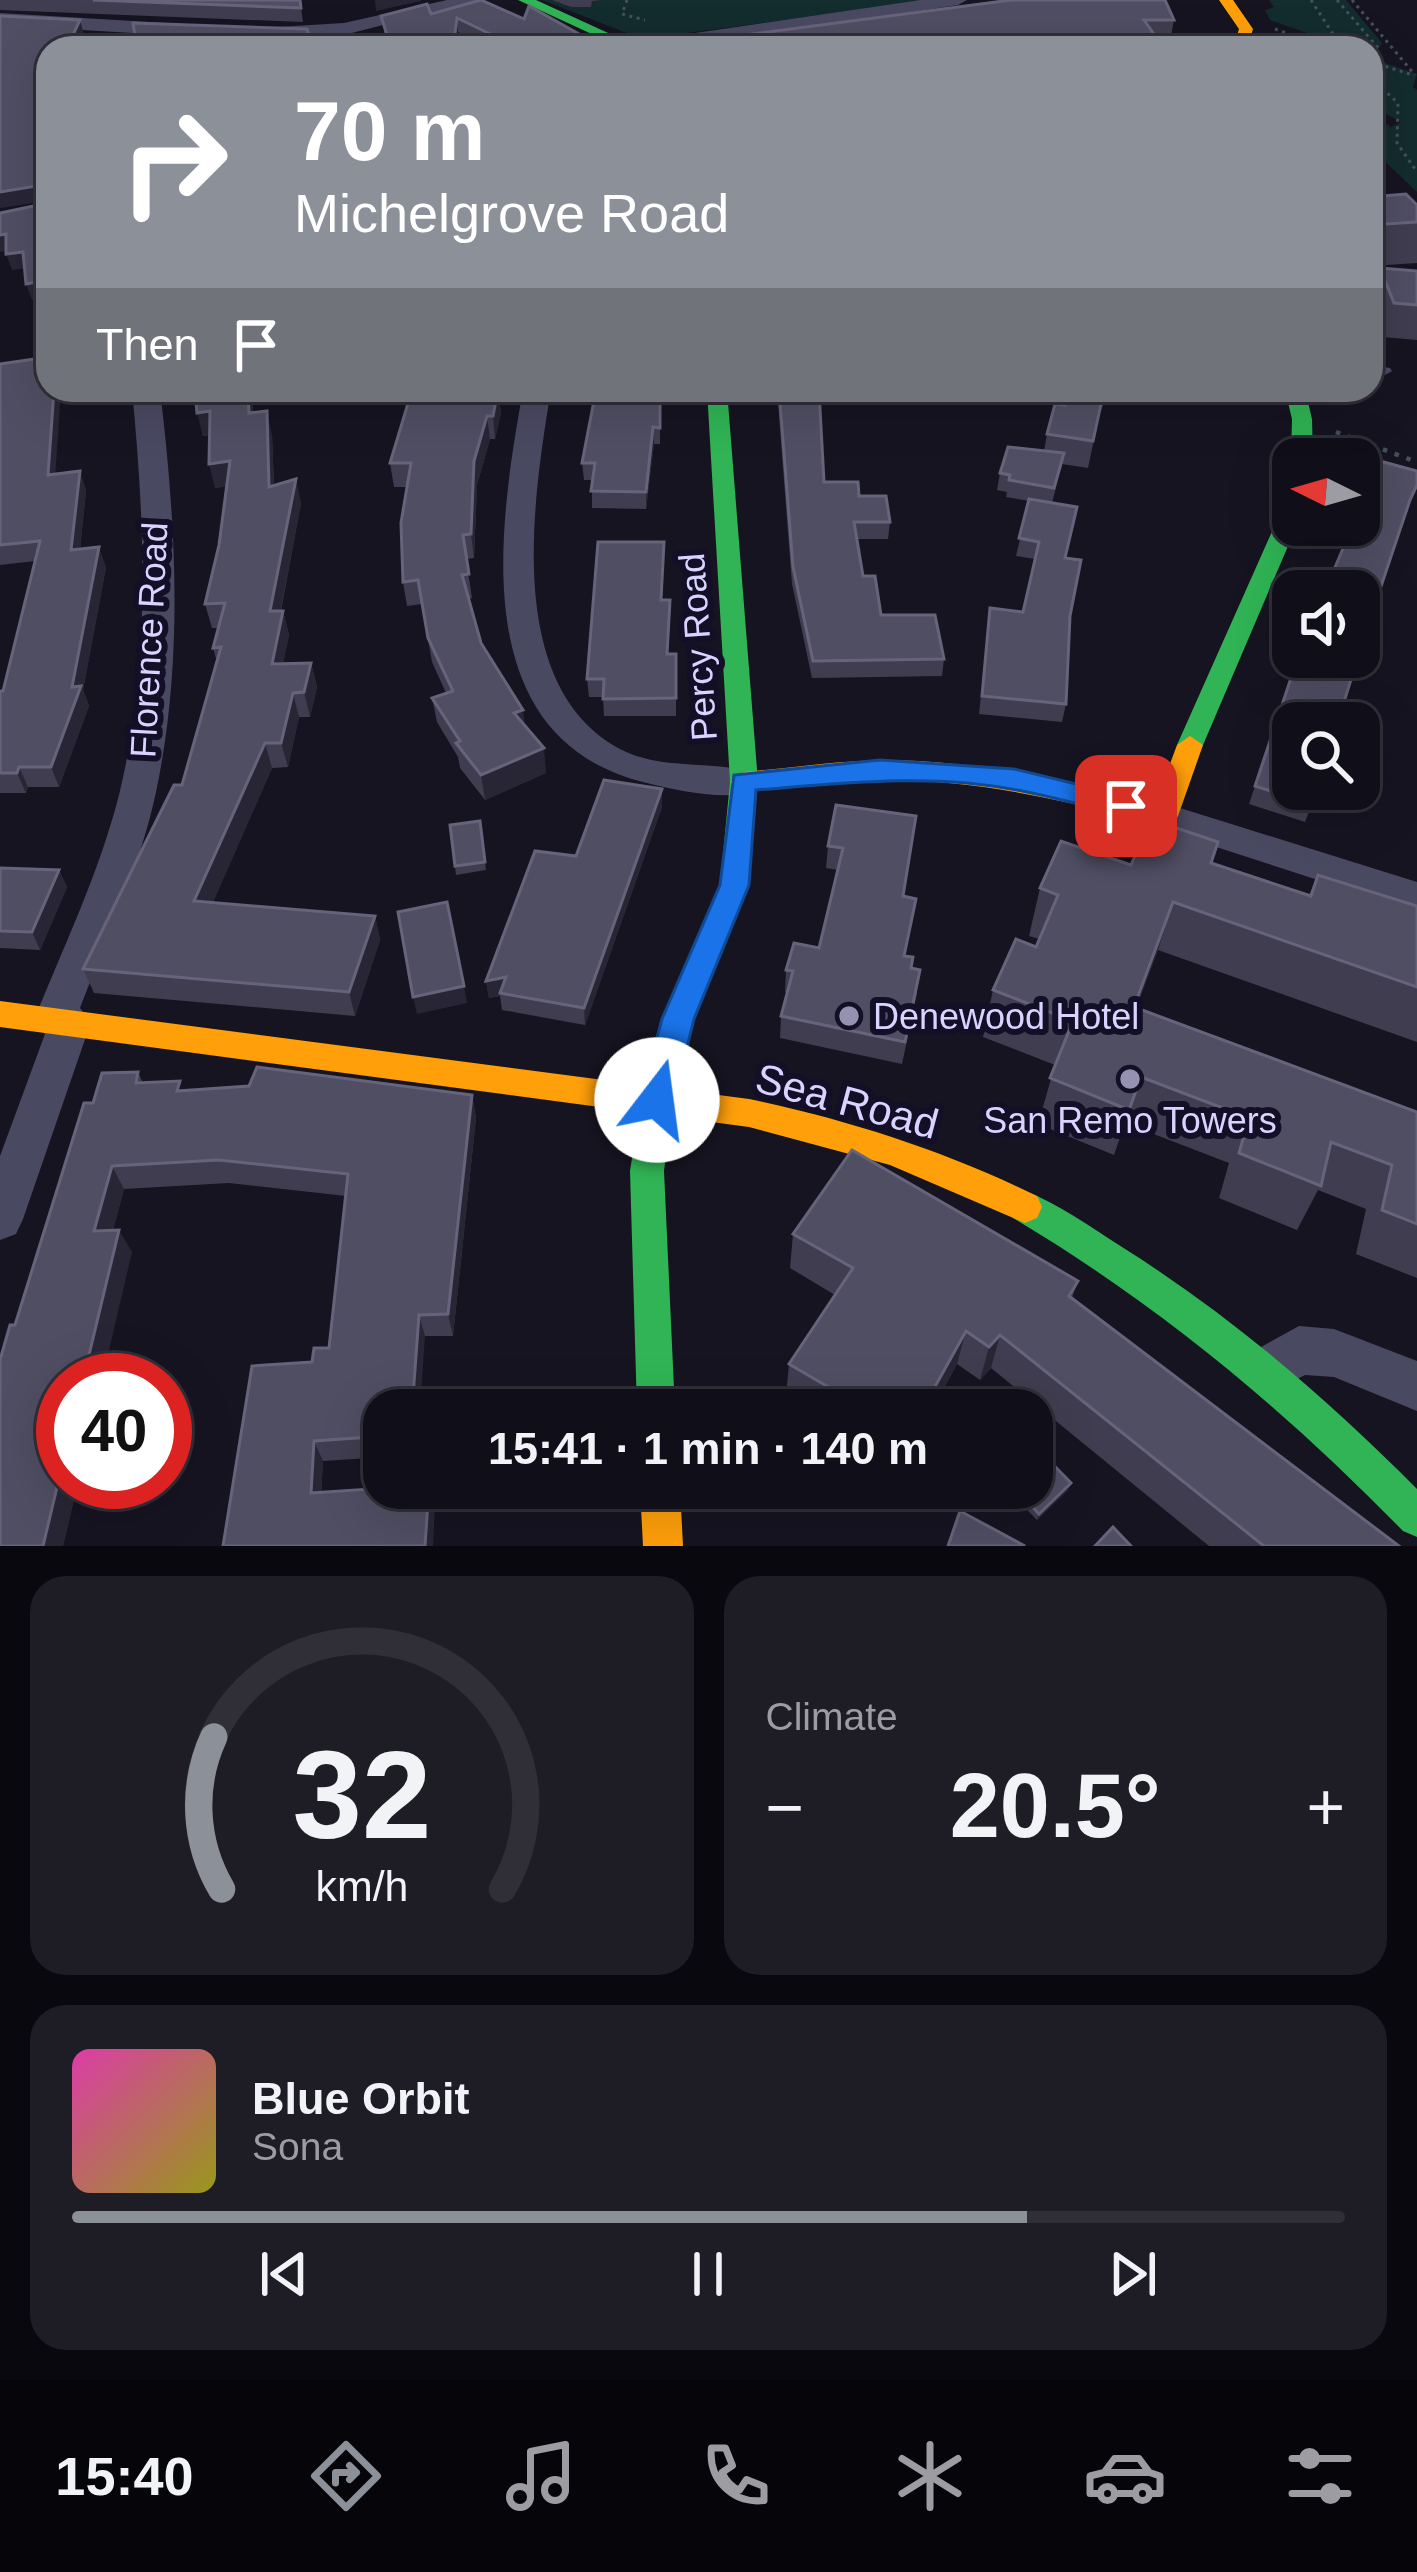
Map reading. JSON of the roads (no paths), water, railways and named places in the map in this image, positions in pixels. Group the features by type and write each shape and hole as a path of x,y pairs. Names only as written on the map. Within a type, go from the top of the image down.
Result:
{"street":[{"path":"235,33 345,31 471,0"},
{"path":"525,0 607,36"},
{"path":"715,36 958,0"},
{"path":"0,20 213,32"},
{"path":"102,26 103,36"},
{"name":"Florence Road","path":"0,1219 127,832 150,734 157,512 147,402"},
{"path":"535,402 523,468 518,558 523,617 538,678 574,736 606,757 661,774 743,782 880,770 1014,779 1164,817 1417,897"},
{"name":"Percy Road","path":"655,1389 647,1171 657,1100 678,1019 734,885 743,782 718,402"},
{"path":"1298,402 1302,438"},
{"path":"1164,817 1184,759 1277,546"},
{"name":"Sea Road","path":"4,1020 62,1021 657,1100 860,1139 1001,1195 1123,1262 1195,1309 1352,1445 1417,1517"},
{"path":"1268,1370 1299,1350 1334,1353 1417,1386"},
{"path":"661,1509 663,1546"}],"place":[{"name":"Denewood Hotel","path":"849,1016"},
{"name":"San Remo Towers","path":"1130,1079"}]}
